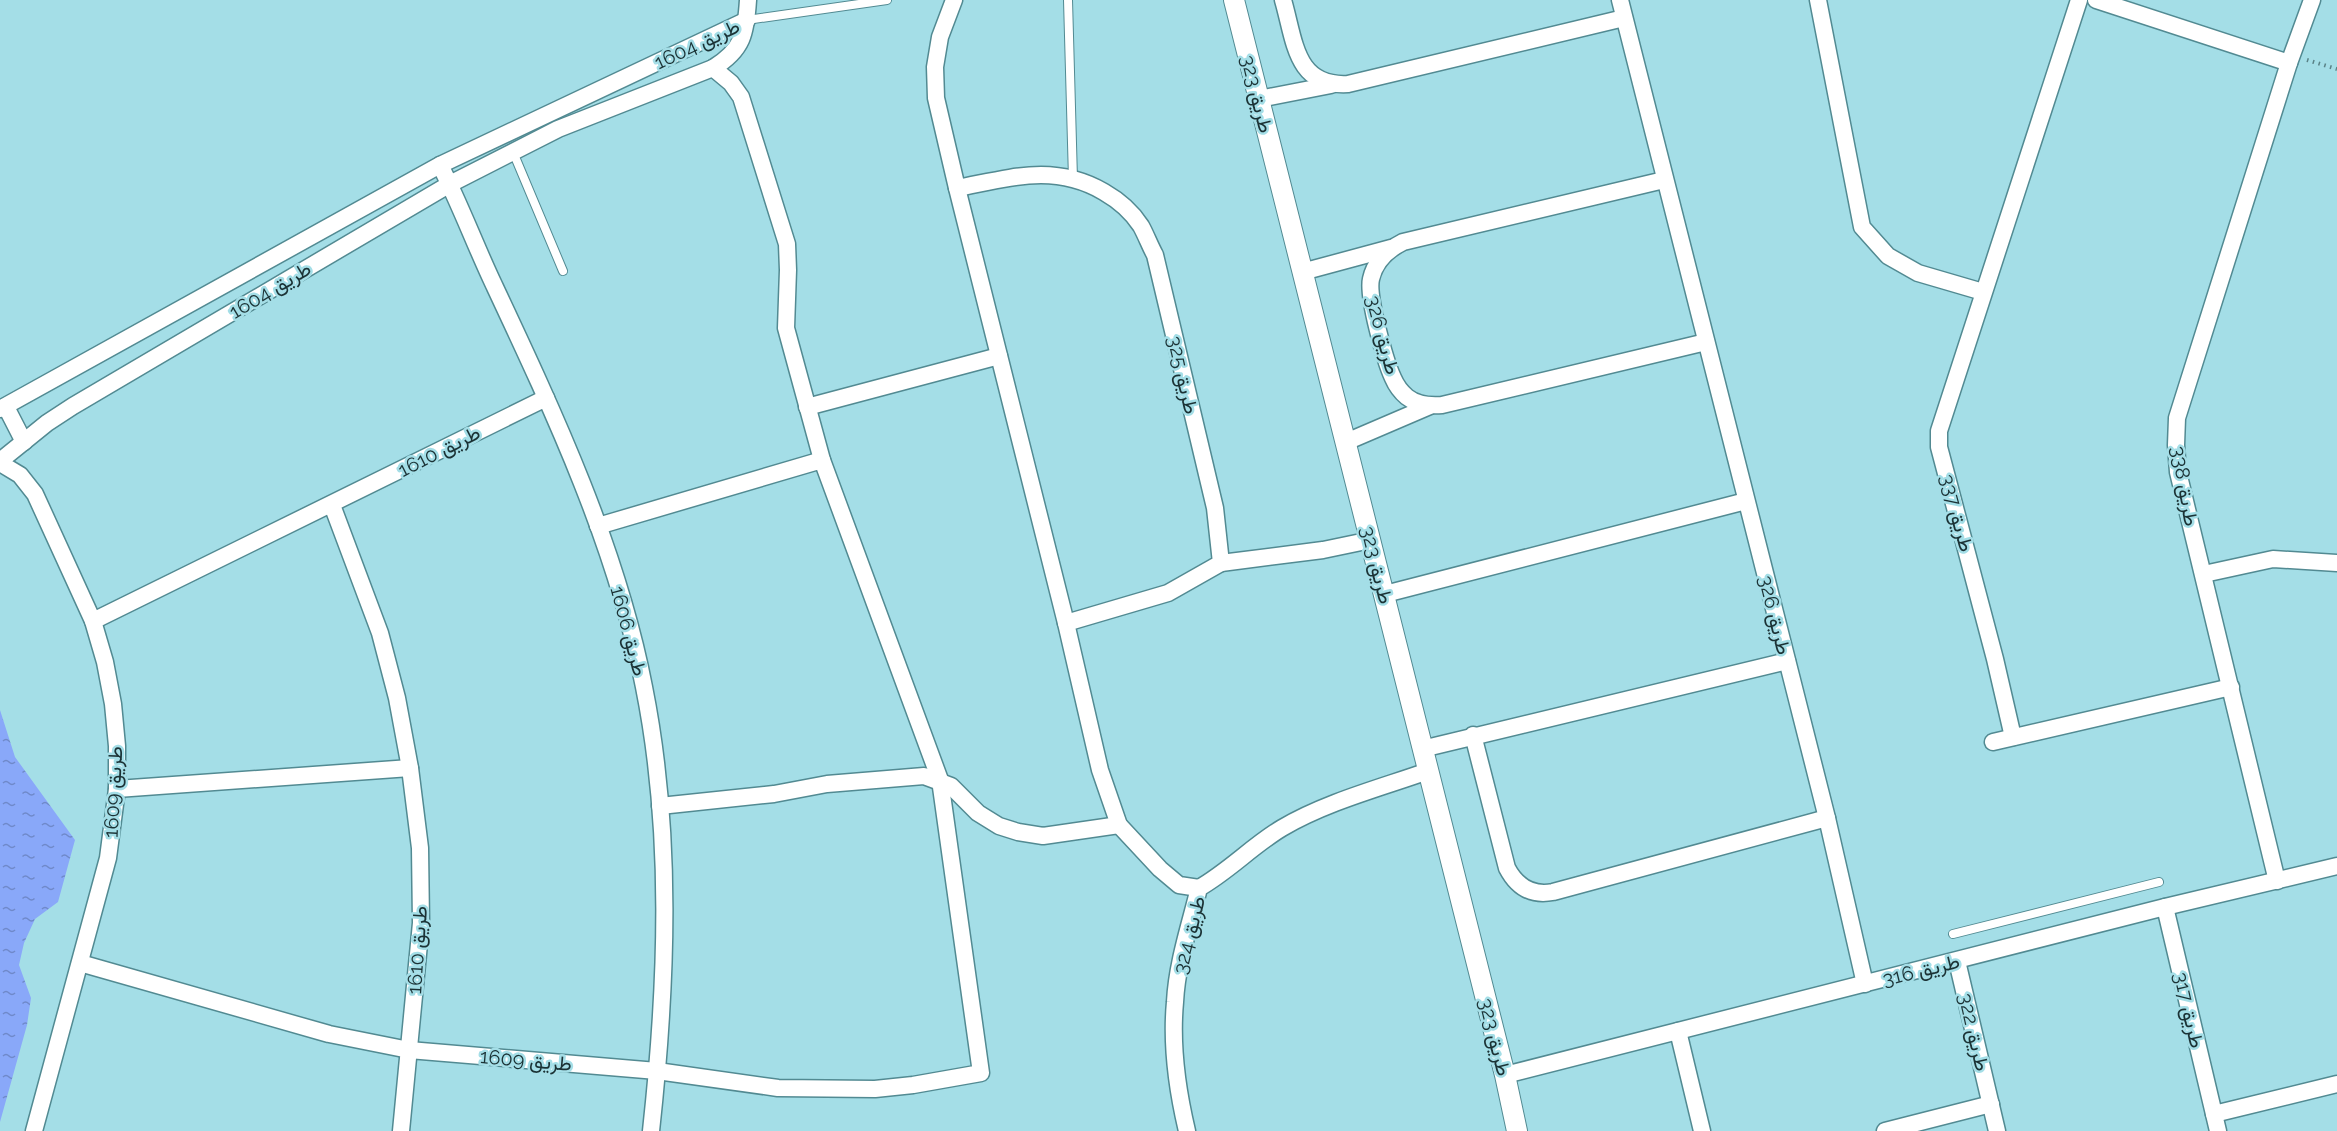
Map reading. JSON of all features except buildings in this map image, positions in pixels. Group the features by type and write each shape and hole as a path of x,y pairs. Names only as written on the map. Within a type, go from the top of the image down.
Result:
{"street":[{"path":"747,20 748,0"},
{"path":"954,0 940,37 935,67 936,98 1066,623 1100,770 1119,825 1160,869 1179,885 1199,888"},
{"name":"طريق 323","path":"1234,0 1385,594 1517,1131"},
{"path":"1283,0 1301,63 1321,82 1334,85"},
{"name":"طريق 326","path":"1620,0 1827,818 1865,984"},
{"path":"1818,0 1862,227 1888,256 1918,273 1983,292"},
{"name":"طريق 337","path":"2013,737 1995,659 1939,447 1939,431 2079,0"},
{"path":"2096,0 2291,59"},
{"name":"طريق 338","path":"2277,881 2178,472 2177,418 2291,59 2312,0"},
{"path":"1258,99 1348,84 1624,18"},
{"name":"طريق 1604","path":"93,621 35,494 20,475 0,462 74,406 450,184 558,129 713,68 728,59 740,45 747,20"},
{"name":"طريق 1604","path":"3,408 440,165 747,20"},
{"path":"713,68 731,83 741,97 786,244 788,270 786,328 822,460 940,780"},
{"name":"طريق 1606","path":"440,165 546,398 598,526 631,631 644,687 660,806 664,874 660,1044 651,1131"},
{"name":"طريق 325","path":"957,188 1019,176 1053,174 1087,182 1117,199 1140,225 1155,255 1215,508 1221,563"},
{"path":"1302,272 1392,248 1403,242 1664,180"},
{"name":"طريق 326","path":"1392,248 1375,266 1369,291 1371,304 1392,378 1407,397 1430,406"},
{"path":"1346,442 1430,406 1706,342"},
{"path":"807,407 999,356"},
{"name":"طريق 1610","path":"93,621 546,398"},
{"path":"3,408 24,442"},
{"path":"598,526 822,460"},
{"path":"1385,594 1746,501"},
{"name":"طريق 1610","path":"332,505 380,633 397,698 410,768 420,848 421,924 401,1131"},
{"path":"1066,623 1168,593 1221,563 1323,550 1371,540"},
{"path":"2204,574 2273,558 2337,563"},
{"name":"طريق 1609","path":"34,1131 108,858 117,789 117,746 113,704 105,662 93,621"},
{"path":"1422,749 1787,661"},
{"path":"1992,742 2231,687"},
{"path":"1473,735 1507,868 1518,884 1534,892 1553,892 1827,818"},
{"path":"117,789 410,768"},
{"name":"طريق 324","path":"1188,1131 1174,1059 1174,1002 1180,962 1199,888 1217,878 1282,828 1322,809 1428,771"},
{"path":"660,806 719,801 827,784 924,776 940,780 951,786 978,813 999,826 1018,832 1043,836 1119,825"},
{"name":"طريق 1609","path":"80,963 329,1034 409,1050 657,1071 778,1088 829,1090 913,1085 981,1072 940,780"},
{"name":"طريق 316","path":"1505,1075 2165,907 2337,866"},
{"name":"طريق 317","path":"2165,907 2218,1131"},
{"name":"طريق 322","path":"1957,961 1997,1131"},
{"path":"1678,1031 1702,1131"},
{"path":"2214,1114 2337,1084"},
{"path":"1885,1131 1991,1104"}],"lane":[{"path":"747,20 887,0"},
{"path":"1068,0 1073,179"},
{"path":"513,152 563,271"},
{"path":"1953,934 2159,882"}],"path":[{"path":"2291,59 2337,69"}],"water":[{"path":"0,710 15,757 75,840 58,902 35,919 24,943 19,965 31,998 27,1025 0,1122"}]}
